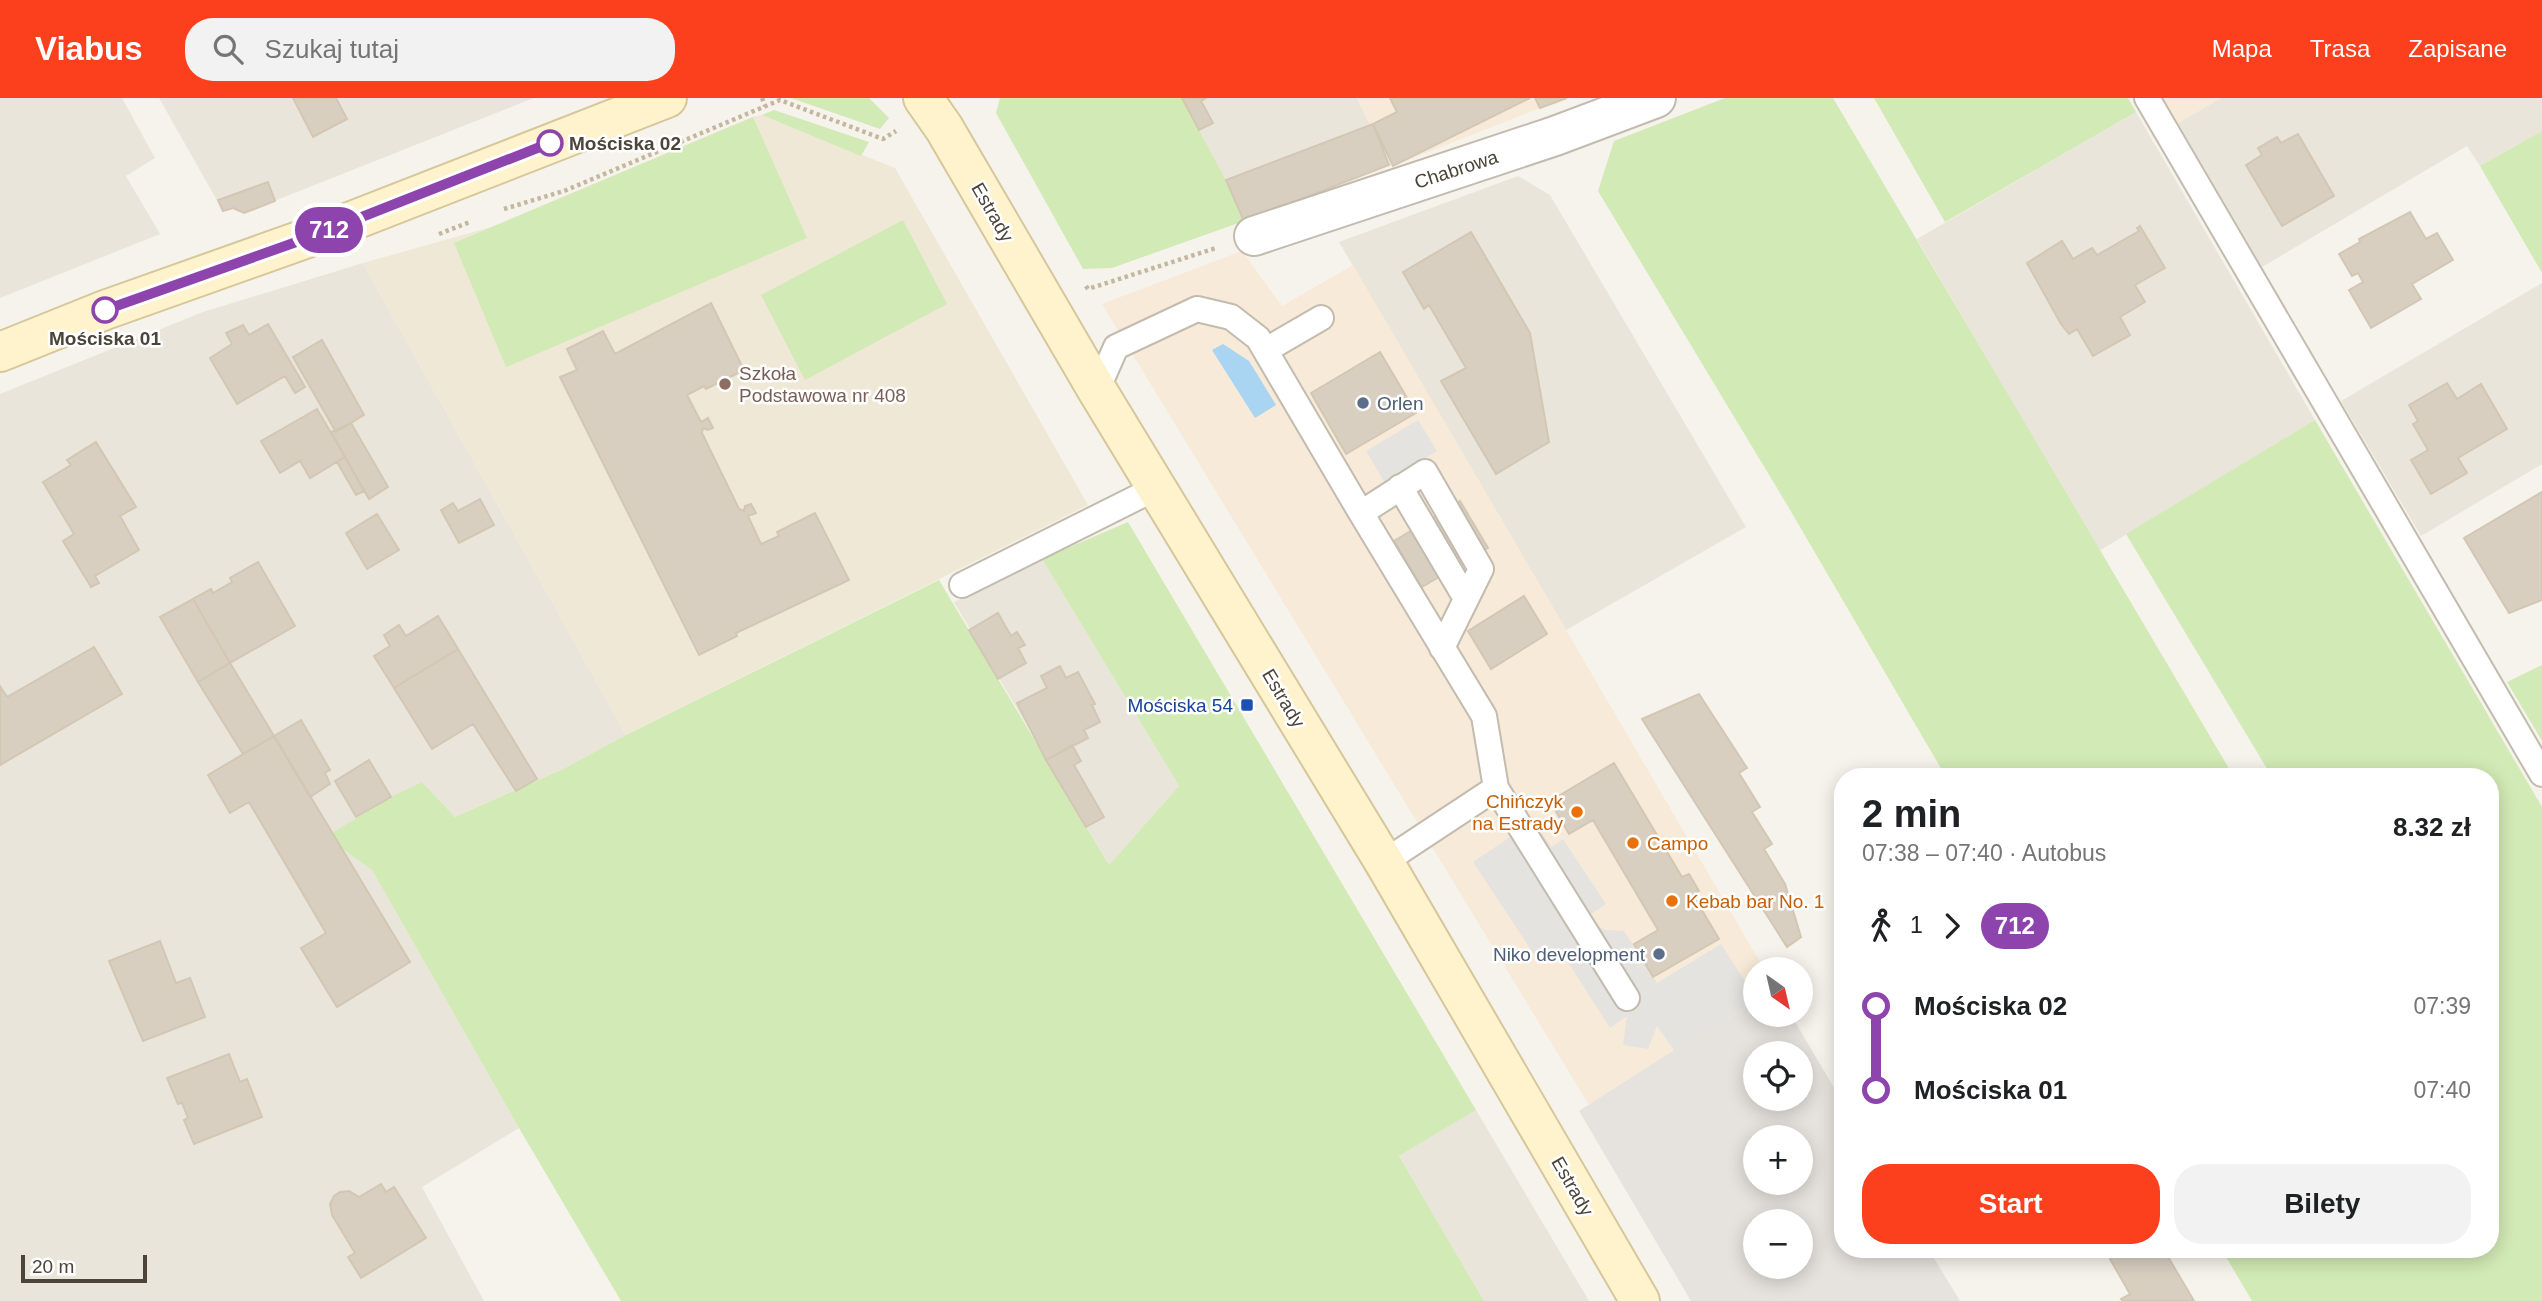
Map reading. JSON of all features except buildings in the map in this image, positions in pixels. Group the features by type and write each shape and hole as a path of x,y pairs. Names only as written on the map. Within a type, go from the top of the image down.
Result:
{"main road":[{"path":"0,352 117,305 316,235 667,98"},
{"name":"Estrady","path":"923,98 944,128 1097,390 1384,862 1640,1301"}],"street":[{"name":"Chabrowa","path":"1254,236 1555,136 1656,98"}],"lane":[{"path":"2147,98 2542,774"},
{"path":"1097,390 1116,347 1198,309 1231,317 1258,338 1483,716 1496,788 1627,998"},
{"path":"1266,350 1321,318"},
{"path":"1361,513 1425,472 1481,569 1442,648"},
{"path":"962,585 1156,488"},
{"path":"1384,862 1496,788"}],"path":[{"path":"762,98 765,107 780,100 883,139 897,131"},
{"path":"1088,289 1254,236"}],"shaded area":[{"path":"0,98 122,98 155,158 126,176 160,234 0,298"},
{"path":"159,98 534,98 244,213 233,208 223,211"},
{"path":"1182,98 1357,98 1370,125 1373,124 1389,165 1244,221 1226,180"},
{"path":"1357,98 1535,98 1540,108 1393,166 1389,165 1373,124 1370,125"},
{"path":"2163,98 2221,98 2178,123"},
{"path":"2221,98 2542,98 2542,131 2480,166 2467,146 2262,267 2178,123"},
{"path":"2136,112 2315,420 2099,551 1917,239"},
{"name":"Szkoła Podstawowa nr 408","path":"762,115 895,168 1088,505 626,735 363,263 491,227"},
{"path":"1518,176 1550,195 1746,527 1566,630 1339,242"},
{"path":"1242,251 1282,306 1353,265 1757,957 1743,957 1743,1009 1589,1105 1102,304"},
{"path":"363,263 626,735 563,769 455,817 422,782 356,817 341,848 372,870 519,1128 422,1187 484,1301 0,1301 0,394 203,312"},
{"path":"2542,283 2542,464 2421,536 2341,401"},
{"path":"1418,420 1437,451 1385,483 1366,451"},
{"path":"1042,559 1179,786 1109,865 954,602"},
{"path":"1534,821 1551,847 1563,839 1606,904 1587,917 1605,930 1624,931 1657,983 1721,944 1743,978 1743,1009 1674,1050 1657,1026 1648,1049 1623,1045 1627,1016 1610,1028 1559,948 1539,962 1473,862"},
{"path":"1743,1009 1743,1027 1798,1027 1806,1041 1743,1041 1743,1111 1813,1111 1813,1052 1834,1088 1834,1258 1934,1258 1960,1301 1691,1301 1579,1111"},
{"path":"1476,1110 1589,1301 1484,1301 1399,1156"}],"green space":[{"path":"791,98 869,98 889,118 880,129"},
{"path":"1000,98 1182,98 1226,180 1244,221 1112,268 1083,269 996,113"},
{"path":"1725,98 1833,98 2229,768 1941,768 1786,503 1598,191 1614,141"},
{"path":"1874,98 2128,98 2136,112 1945,222"},
{"path":"774,110 869,142 861,156 762,115"},
{"path":"753,117 807,238 506,367 454,243"},
{"path":"2542,131 2542,273 2480,166"},
{"path":"903,220 947,304 805,380 761,295"},
{"path":"2315,420 2542,807 2542,1301 2252,1301 2227,1258 2499,1258 2499,768 2267,768 2126,534"},
{"path":"1128,522 1476,1110 1399,1156 1484,1301 621,1301 372,870 341,848 332,833 391,797 422,782 455,817 563,769 939,580 1109,865 1179,786 1042,559"},
{"path":"2542,665 2542,741 2507,682"}],"water":[{"path":"1223,344 1249,361 1276,405 1255,418 1212,350"}],"bus line":[{"name":"712","path":"105,310 316,235 550,143"}],"place":[{"name":"Mościska 02","path":"550,143"},
{"name":"Mościska 01","path":"105,310"},
{"name":"Szkoła Podstawowa nr 408","path":"725,384"},
{"name":"Orlen","path":"1363,403"},
{"name":"Mościska 54","path":"1247,705"},
{"name":"Chińczyk na Estrady","path":"1577,812"},
{"name":"Campo","path":"1633,843"},
{"name":"Kebab bar No. 1","path":"1672,901"},
{"name":"Niko development","path":"1659,954"}]}
